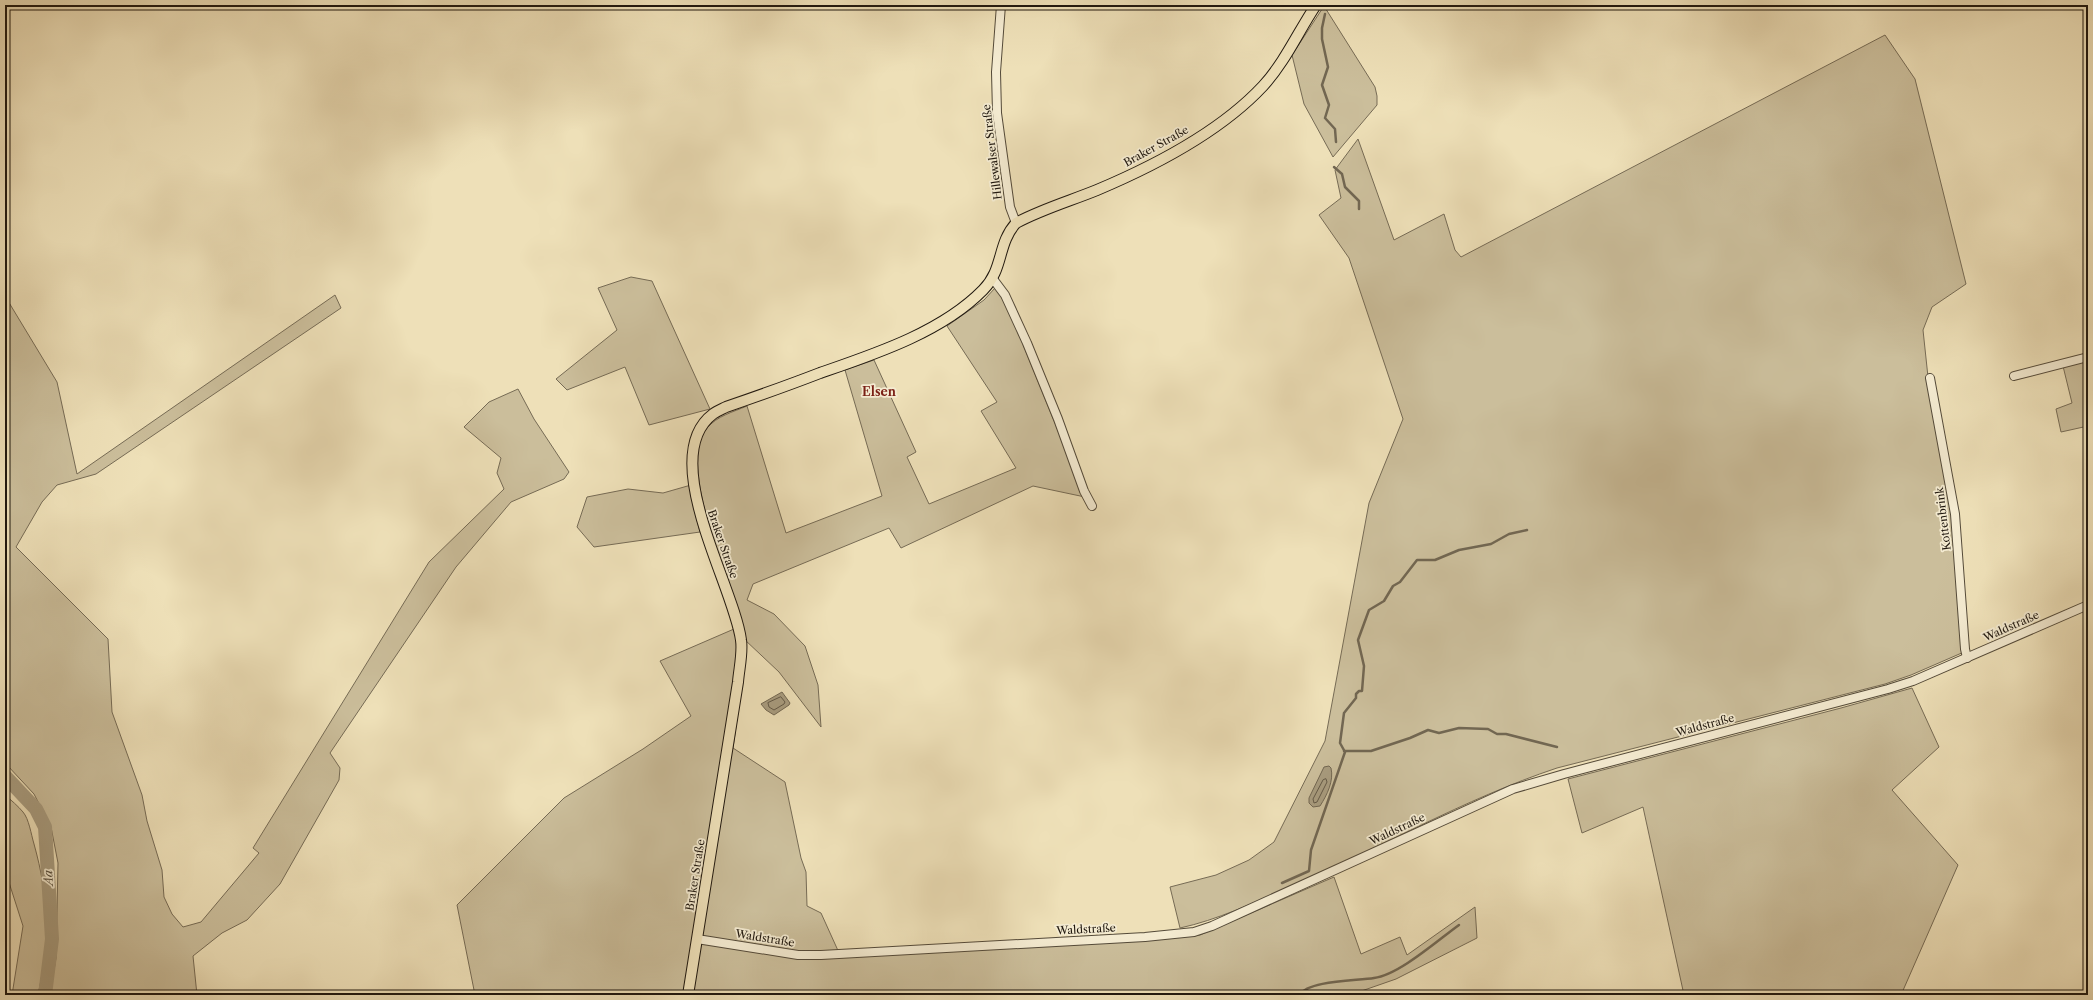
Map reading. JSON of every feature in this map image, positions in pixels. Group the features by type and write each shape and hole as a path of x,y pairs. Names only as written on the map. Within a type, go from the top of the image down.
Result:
{"main road":[{"name":"Braker Straße","path":"688,995 738,682 741,640 734,613 705,530 695,494 694,449 700,431 713,414 726,407 839,367 912,337 970,303 993,279 998,270 1006,236 1016,223 1138,171 1208,131 1246,102 1266,82 1278,67 1316,5"}],"street":[{"name":"Hillewalser Straße","path":"1001,5 996,72 997,113 1010,207 1016,223"},
{"path":"993,279 1005,295 1027,344 1058,419 1081,484 1092,506"},
{"path":"2014,376 2088,357"},
{"name":"Kottenbrink","path":"1930,378 1955,514 1967,658"},
{"name":"Waldstraße","path":"697,939 798,955 821,955 1145,937 1194,932 1243,913 1513,789 1564,774 1888,689 1912,681 1967,658 2034,627 2088,605"}],"shaded area":[{"path":"1324,6 1375,87 1377,96 1377,105 1333,157 1304,104 1292,55"},
{"path":"1885,35 1915,79 1966,284 1932,307 1923,330 1928,377 1952,515 1964,652 1911,675 1885,684 1557,768 1522,780 1455,809 1288,888 1221,916 1180,928 1170,887 1216,875 1249,860 1274,842 1325,741 1369,503 1403,419 1349,258 1319,215 1341,198 1335,170 1358,139 1394,240 1444,214 1455,250 1461,257"},
{"path":"631,277 652,281 710,409 649,425 625,367 567,390 556,379 617,330 598,288"},
{"path":"995,288 1005,300 1085,497 1033,486 901,548 889,528 753,584 747,600 774,614 805,646 818,685 821,727 779,672 744,639 742,683 733,748 785,782 801,858 806,872 807,906 821,913 840,955 952,951 1200,935 1334,877 1361,954 1400,937 1407,955 1475,907 1477,938 1396,979 1350,995 475,995 457,905 564,798 643,749 691,716 660,661 734,629 728,610 733,597 712,536 700,486 698,463 700,443 707,428 720,417 747,406 786,533 882,496 845,370 874,360 916,452 907,457 929,504 1016,468 981,411 997,402 947,326 984,300"},
{"path":"335,295 341,308 96,474 57,485 42,502 16,547 108,639 112,712 142,795 147,821 162,870 164,897 172,914 183,927 201,922 259,853 253,848 429,562 504,489 497,473 501,458 464,427 489,402 518,389 534,419 569,472 564,479 511,502 456,567 330,753 340,768 339,780 280,884 247,920 222,933 193,956 197,995 50,995 56,958 58,863 51,827 34,794 7,765 5,759 5,296 57,382 77,474"},
{"path":"2088,355 2088,426 2061,432 2056,409 2072,403 2062,362"},
{"path":"691,485 693,504 700,532 594,547 577,527 587,497 628,489 663,493"},
{"path":"1912,688 1939,747 1892,790 1958,865 1901,995 1684,995 1643,807 1582,833 1568,779"},
{"path":"5,795 21,810 27,819 43,883 46,937 45,956 38,995 12,995 23,926 5,870"}],"water":[{"path":"782,692 790,703 774,715 766,710 761,704"},
{"path":"1329,766 1331,768 1332,778 1329,788 1320,806 1313,807 1309,803 1309,798 1324,767"}],"waterway":[{"path":"1325,14 1322,28 1322,39 1328,67 1322,85 1329,105 1325,118 1335,129 1336,142"},
{"path":"1334,167 1342,174 1345,187 1359,201 1359,209"},
{"path":"1282,883 1309,871 1311,850 1345,752 1340,743 1344,713 1356,698 1356,694 1359,691 1362,691 1364,666 1358,640 1369,610 1384,601 1393,586 1400,582 1417,560 1435,560 1459,550 1491,544 1509,534 1527,530"},
{"path":"1344,751 1371,751 1410,738 1428,730 1439,733 1459,728 1488,729 1497,734 1506,734 1557,747"},
{"name":"Aa","path":"5,776 36,809 45,827 52,939 45,995"},
{"path":"1299,995 1304,990 1313,986 1334,982 1374,978 1395,971 1459,925"}],"district":[{"name":"Elsen","path":"879,391"}]}
